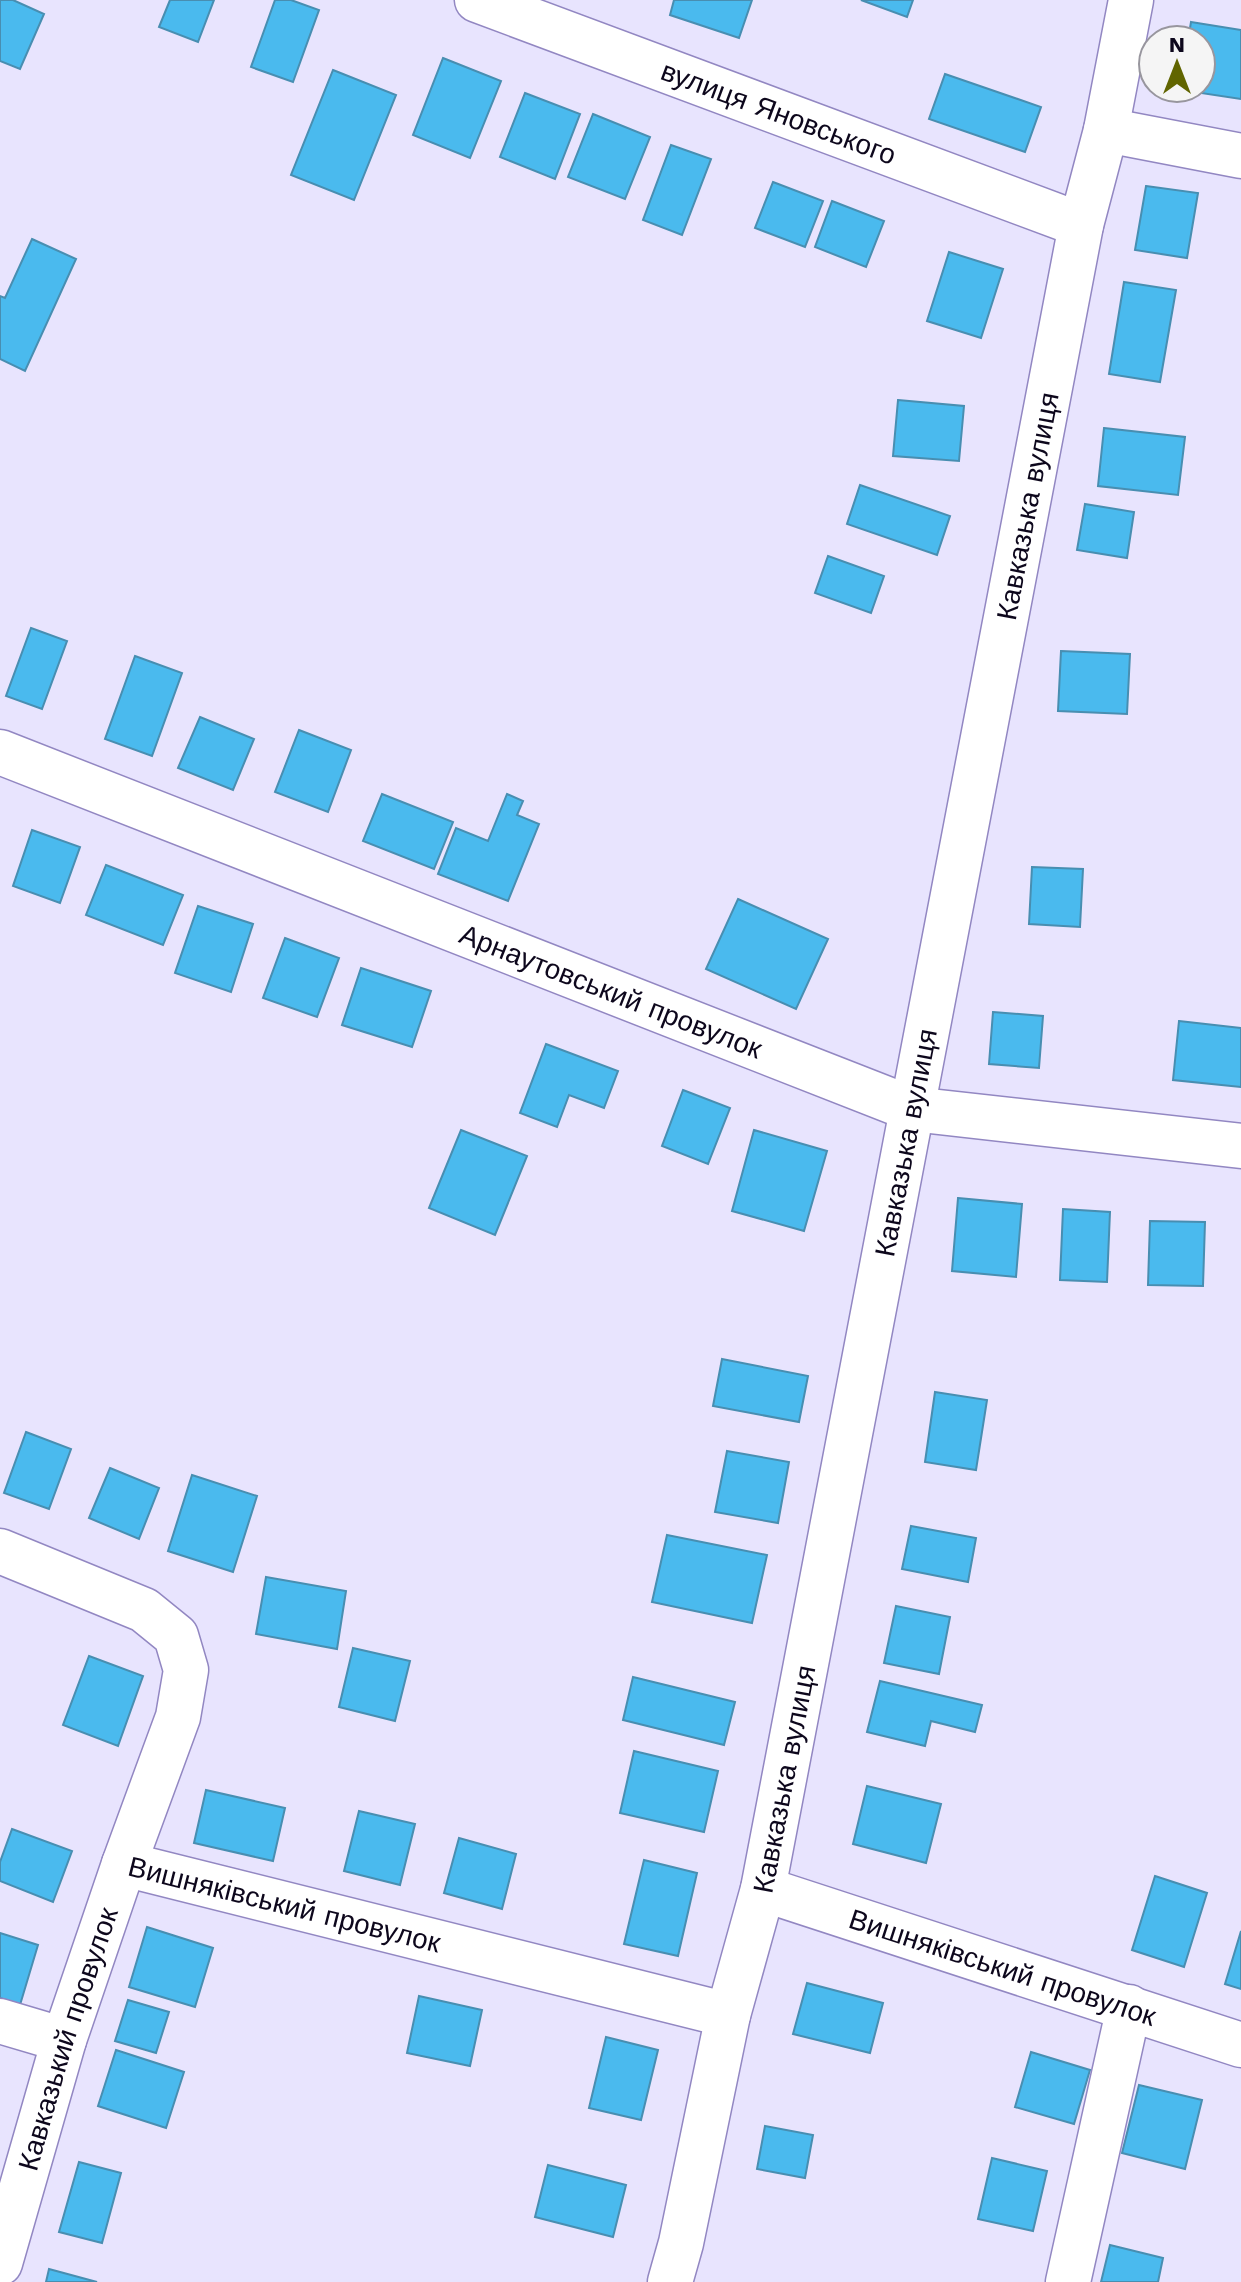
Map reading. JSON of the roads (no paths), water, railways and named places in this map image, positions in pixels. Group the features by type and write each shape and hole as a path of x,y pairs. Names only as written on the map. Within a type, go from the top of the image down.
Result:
{"street":[{"name":"вулиця Яновського","path":"477,0 1081,225"},
{"name":"Кавказька вулиця","path":"670,2282 681,2243 728,2015 763,1889 1081,225 1106,130 1131,0"},
{"path":"1106,130 1241,156"},
{"name":"Арнаутовський провулок","path":"0,752 912,1109 1241,1146"},
{"name":"Вишняківський провулок","path":"0,1551 144,1610 176,1636 186,1670 178,1717 124,1864 728,2015"},
{"name":"Кавказький провулок","path":"0,2263 64,2040 124,1864"},
{"name":"Вишняківський провулок","path":"763,1889 1241,2045"},
{"path":"1068,2282 1129,2007"},
{"path":"0,2021 64,2040"}]}
